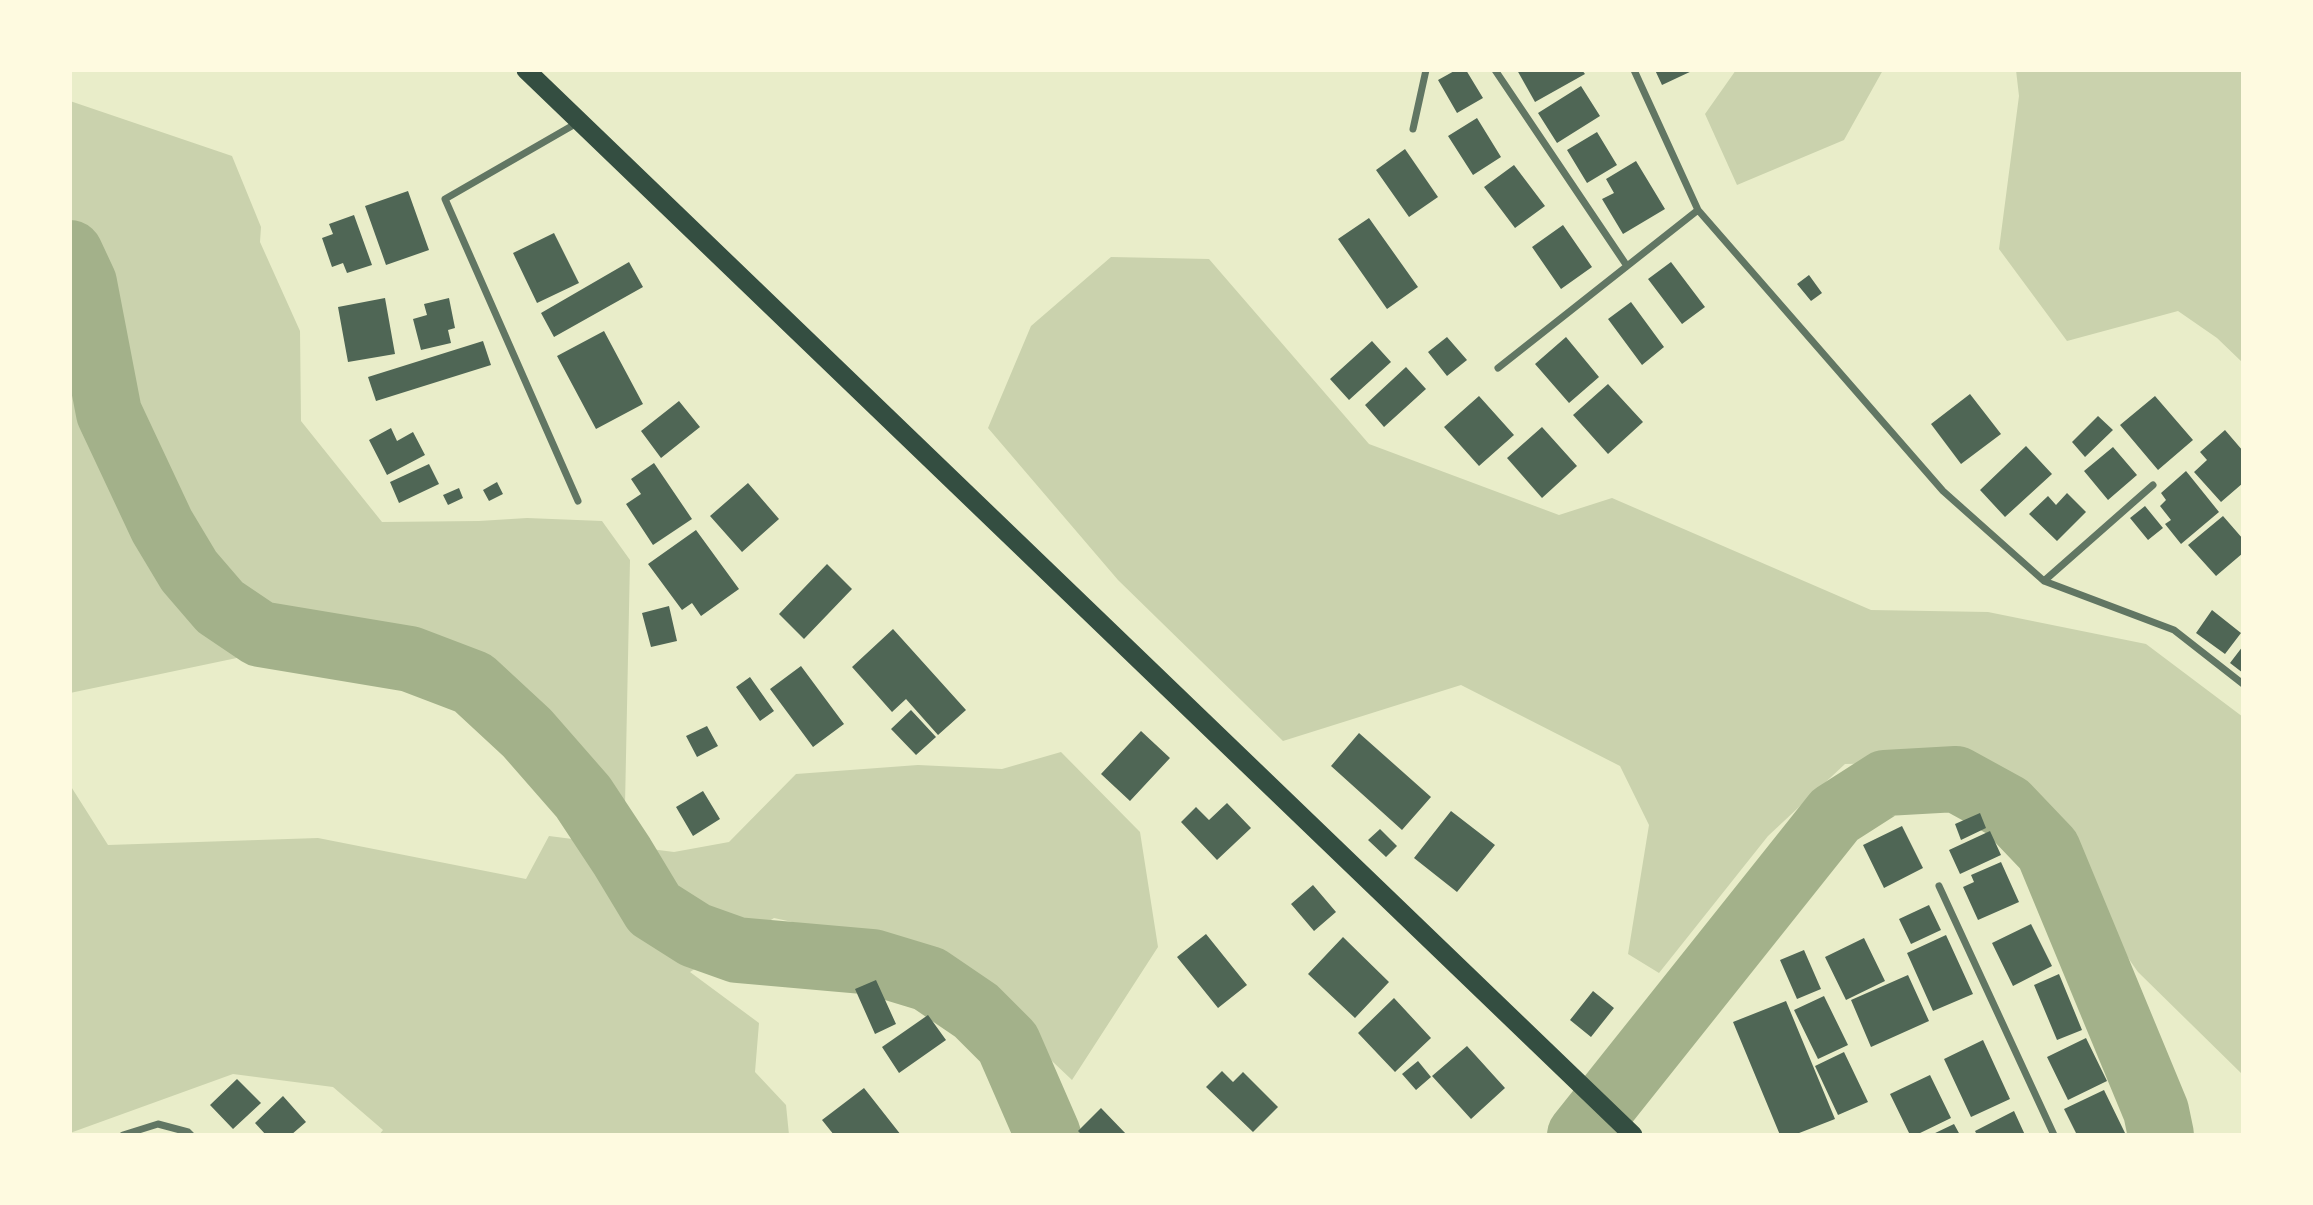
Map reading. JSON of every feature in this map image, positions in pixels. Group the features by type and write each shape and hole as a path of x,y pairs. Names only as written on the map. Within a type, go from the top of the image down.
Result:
{"highway":[{"path":"526,70 1633,1135"}],"street":[{"path":"1413,129 1426,70"},
{"path":"1495,70 1627,266"},
{"path":"1634,70 1698,210 1943,491 2044,581 2174,630 2243,684"},
{"path":"578,501 445,199 580,122"},
{"path":"1497,368 1698,210"},
{"path":"2044,581 2153,485"},
{"path":"1939,886 2054,1135"},
{"path":"123,1135 158,1124 191,1135"}],"green space":[{"path":"1736,70 1883,70 1844,140 1737,185 1705,114"},
{"path":"2016,70 2243,70 2243,363 2217,338 2178,311 2067,341 1999,249 2019,96"},
{"path":"70,101 232,156 261,227 260,242 300,331 301,421 382,522 527,518 602,521 630,560 625,805 542,796 474,665 321,627 251,655 70,693"},
{"path":"1111,257 1209,259 1369,444 1559,515 1612,498 1871,610 1988,612 2146,644 2243,717 2243,1075 2138,972 2019,803 1950,762 1845,764 1768,836 1659,973 1628,954 1649,825 1620,766 1461,685 1283,741 1118,580 988,428 1031,326"},
{"path":"1061,752 1140,832 1158,947 1072,1080 939,954 774,918 690,972 759,1023 755,1072 786,1105 789,1135 379,1135 383,1130 333,1087 233,1074 70,1133 70,785 108,845 318,838 526,879 549,836 674,852 729,842 796,774 918,765 1002,769"}],"building":[{"path":"1456,70 1466,70 1483,98 1457,113 1438,80"},
{"path":"1517,70 1582,70 1585,74 1535,102"},
{"path":"1655,70 1694,70 1662,85"},
{"path":"1581,86 1600,116 1557,143 1538,113"},
{"path":"1477,118 1501,157 1473,175 1448,136"},
{"path":"1597,132 1617,165 1587,183 1567,150"},
{"path":"1405,149 1438,197 1409,217 1376,170"},
{"path":"1636,161 1665,209 1623,234 1602,199 1614,193 1606,179"},
{"path":"1514,165 1545,206 1515,228 1484,187"},
{"path":"408,191 429,250 386,265 365,206"},
{"path":"354,215 372,265 347,273 343,263 332,267 322,238 333,234 329,224"},
{"path":"1369,218 1418,287 1387,309 1338,239"},
{"path":"1563,225 1592,267 1561,289 1532,247"},
{"path":"554,233 579,283 537,303 513,253"},
{"path":"629,262 643,287 554,337 541,313"},
{"path":"1671,262 1705,307 1682,324 1648,279"},
{"path":"1809,275 1822,293 1811,301 1797,284"},
{"path":"385,298 395,354 348,362 338,307"},
{"path":"449,298 455,328 448,330 451,343 421,350 413,319 427,315 424,304"},
{"path":"1631,302 1664,347 1642,365 1608,319"},
{"path":"604,331 643,404 596,429 557,356"},
{"path":"1447,337 1467,360 1447,376 1428,352"},
{"path":"1566,337 1599,377 1569,403 1535,364"},
{"path":"483,341 491,365 376,401 368,377"},
{"path":"1372,341 1391,362 1349,400 1330,379"},
{"path":"1406,367 1426,389 1384,427 1365,405"},
{"path":"1608,384 1643,422 1608,454 1573,415"},
{"path":"1970,394 2001,434 1961,464 1931,424"},
{"path":"1479,396 1514,435 1479,466 1444,427"},
{"path":"2155,396 2193,440 2158,470 2120,425"},
{"path":"679,401 700,427 661,458 641,431"},
{"path":"2098,416 2113,430 2085,457 2072,442"},
{"path":"1542,427 1577,466 1542,498 1507,458"},
{"path":"391,428 397,441 413,432 425,455 387,475 369,440"},
{"path":"2225,430 2243,451 2243,483 2221,502 2194,472 2207,460 2200,452"},
{"path":"2026,446 2052,474 2005,517 1980,490"},
{"path":"2113,447 2137,475 2108,500 2084,471"},
{"path":"654,463 692,519 653,545 626,504 641,494 631,479"},
{"path":"429,464 439,484 399,503 390,482"},
{"path":"2186,471 2219,512 2181,544 2165,524 2171,520 2160,506 2166,500 2161,493"},
{"path":"497,482 503,494 489,501 483,490"},
{"path":"748,483 779,519 742,552 710,516"},
{"path":"459,488 463,498 448,505 443,495"},
{"path":"2067,493 2086,512 2057,541 2029,514 2048,496 2056,505"},
{"path":"2145,506 2163,528 2148,540 2130,518"},
{"path":"2223,516 2243,539 2243,553 2216,576 2188,545"},
{"path":"696,530 739,589 701,616 692,603 682,610 648,564"},
{"path":"827,564 852,589 804,639 779,614"},
{"path":"669,606 677,641 651,647 642,613"},
{"path":"2212,610 2241,633 2225,654 2196,633"},
{"path":"893,629 966,710 938,735 906,699 892,712 852,667"},
{"path":"2243,646 2243,673 2230,663"},
{"path":"801,666 844,724 813,747 770,689"},
{"path":"750,677 774,711 760,721 736,687"},
{"path":"911,710 936,737 916,755 891,729"},
{"path":"707,726 718,746 697,757 686,736"},
{"path":"1141,731 1170,758 1130,801 1101,774"},
{"path":"1359,733 1431,797 1402,830 1331,766"},
{"path":"703,791 720,819 693,836 676,807"},
{"path":"1227,803 1251,828 1217,860 1181,822 1196,807 1209,820"},
{"path":"1451,811 1495,845 1457,892 1414,858"},
{"path":"1980,813 1986,828 1961,840 1955,824"},
{"path":"1902,826 1923,868 1884,888 1863,845"},
{"path":"1380,829 1397,846 1386,857 1368,840"},
{"path":"1990,831 2001,855 1960,874 1949,850"},
{"path":"2001,862 2019,902 1978,920 1963,887 1974,882 1971,875"},
{"path":"1313,885 1336,912 1314,931 1291,904"},
{"path":"1929,905 1941,930 1911,944 1899,919"},
{"path":"2031,924 2052,966 2013,986 1992,943"},
{"path":"1206,934 1247,985 1218,1008 1177,957"},
{"path":"1946,935 1973,994 1933,1011 1907,953"},
{"path":"1343,937 1389,982 1355,1018 1308,974"},
{"path":"1864,938 1885,981 1846,1000 1825,957"},
{"path":"1804,950 1821,989 1797,999 1780,960"},
{"path":"2059,974 2082,1030 2057,1040 2034,985"},
{"path":"1908,975 1929,1021 1871,1047 1851,1000"},
{"path":"876,980 896,1024 875,1034 855,989"},
{"path":"1593,991 1614,1008 1591,1037 1570,1020"},
{"path":"1824,996 1848,1045 1818,1059 1794,1010"},
{"path":"1394,998 1431,1038 1395,1072 1358,1033"},
{"path":"1786,1001 1835,1119 1794,1135 1780,1135 1733,1022"},
{"path":"928,1015 946,1040 899,1073 882,1047"},
{"path":"2086,1038 2107,1081 2068,1100 2047,1057"},
{"path":"1983,1040 2010,1099 1971,1117 1944,1059"},
{"path":"1467,1046 1505,1088 1471,1119 1432,1076"},
{"path":"1844,1052 1868,1102 1838,1115 1815,1066"},
{"path":"1418,1061 1431,1077 1416,1090 1402,1074"},
{"path":"1222,1071 1233,1082 1243,1072 1278,1107 1253,1132 1206,1087"},
{"path":"1930,1075 1951,1118 1916,1135 1910,1135 1890,1094"},
{"path":"237,1079 261,1103 233,1129 210,1105"},
{"path":"864,1088 901,1135 834,1135 822,1120"},
{"path":"2104,1090 2125,1133 2077,1135 2064,1109"},
{"path":"283,1096 306,1122 291,1135 266,1135 255,1123"},
{"path":"1101,1108 1127,1135 1082,1135 1078,1131"},
{"path":"2014,1111 2025,1135 1977,1135 1975,1131"},
{"path":"1954,1124 1960,1135 1931,1135"}],"waterway":[{"path":"70,253 84,283 109,413 162,526 189,571 220,607 260,634 410,659 473,683 527,733 583,797 654,909 695,935 737,950 873,962 929,979 976,1011 1008,1043 1048,1135"},
{"path":"1580,1135 1835,815 1885,783 1956,779 2007,807 2048,850 2156,1111 2161,1135"}]}
